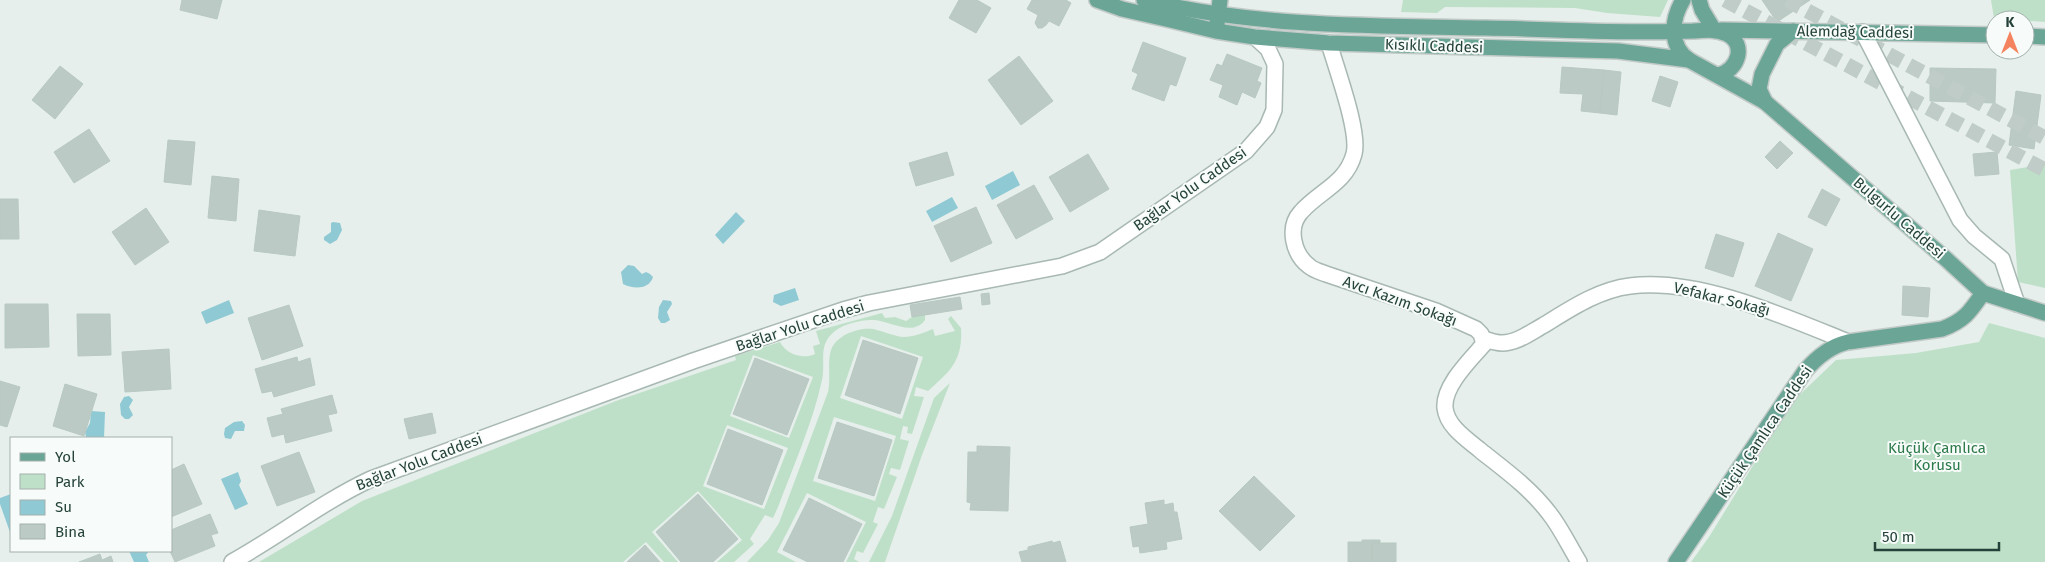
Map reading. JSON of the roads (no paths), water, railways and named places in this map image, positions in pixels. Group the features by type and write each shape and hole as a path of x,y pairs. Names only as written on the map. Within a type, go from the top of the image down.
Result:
{"main road":[{"name":"Kısıklı Caddesi","path":"1097,0 1122,9 1216,31 1255,37 1329,43 1618,52 1688,60 1765,102"},
{"name":"Kısıklı Caddesi","path":"1144,0 1186,10 1219,7 1276,21 1438,28 1673,32 1714,30"},
{"path":"1684,0 1673,32 1674,43 1680,54 1688,60"},
{"path":"1699,0 1702,10 1714,30 1728,34 1735,41 1739,53 1732,69 1718,75"},
{"path":"1216,31 1219,7"},
{"name":"Alemdağ Caddesi","path":"1714,30 1985,36"},
{"path":"1765,102 1759,89 1762,74 1776,44 1793,32"},
{"name":"Bulgurlu Caddesi","path":"1765,102 1946,258 1983,293 2045,313"},
{"name":"Küçük Çamlıca Caddesi","path":"1676,562 1805,370 1816,358 1836,345 1848,342 1942,329 1956,323 1969,314 1983,293"}],"street":[{"path":"1863,32 1960,220 1974,236 2002,258 2017,304"},
{"name":"Bağlar Yolu Caddesi","path":"232,562 278,536 341,495 371,479 693,361 869,303 1062,266 1100,252 1246,151 1267,127 1274,110 1275,64 1268,49 1255,37"},
{"name":"Avcı Kazım Sokağı","path":"1329,43 1354,128 1355,152 1346,173 1300,212 1293,229 1294,245 1298,253 1309,266 1326,274 1436,310 1476,329 1484,339"},
{"name":"Vefakar Sokağı","path":"1484,339 1503,343 1512,341 1524,336 1587,299 1628,286 1644,284 1697,290 1721,296 1772,312 1848,342"},
{"path":"1484,339 1484,344 1452,382 1445,407 1449,421 1460,434 1513,476 1539,500 1555,520 1579,562"}],"water":[{"path":"1013,171 1020,185 992,200 985,186"},
{"path":"952,197 958,208 932,222 926,211"},
{"path":"736,212 745,221 723,244 715,235"},
{"path":"331,223 340,223 342,230 337,240 330,244 324,240 324,237 331,232"},
{"path":"628,265 634,266 642,274 646,272 650,274 653,277 651,281 640,287 631,287 623,284 621,272"},
{"path":"795,288 799,300 781,306 773,302 774,295"},
{"path":"229,300 234,313 206,324 201,312"},
{"path":"663,300 671,301 672,304 667,312 670,320 661,323 658,318 659,307"},
{"path":"129,396 133,400 129,407 133,415 129,419 125,419 121,415 120,404 124,397"},
{"path":"91,411 105,412 104,437 86,437 85,432 90,423"},
{"path":"242,421 245,425 244,431 235,431 231,439 225,438 225,428 234,422"},
{"path":"238,472 241,481 239,485 248,504 235,510 221,479"},
{"path":"10,494 10,532 0,504 0,498"},
{"path":"129,552 148,552 146,555 149,562 134,562"}],"tunnel":[{"path":"1725,0 2045,170"},
{"path":"1787,0 2045,138"}],"park label":[{"name":"Küçük Çamlıca Korusu","path":"1937,456"}]}
